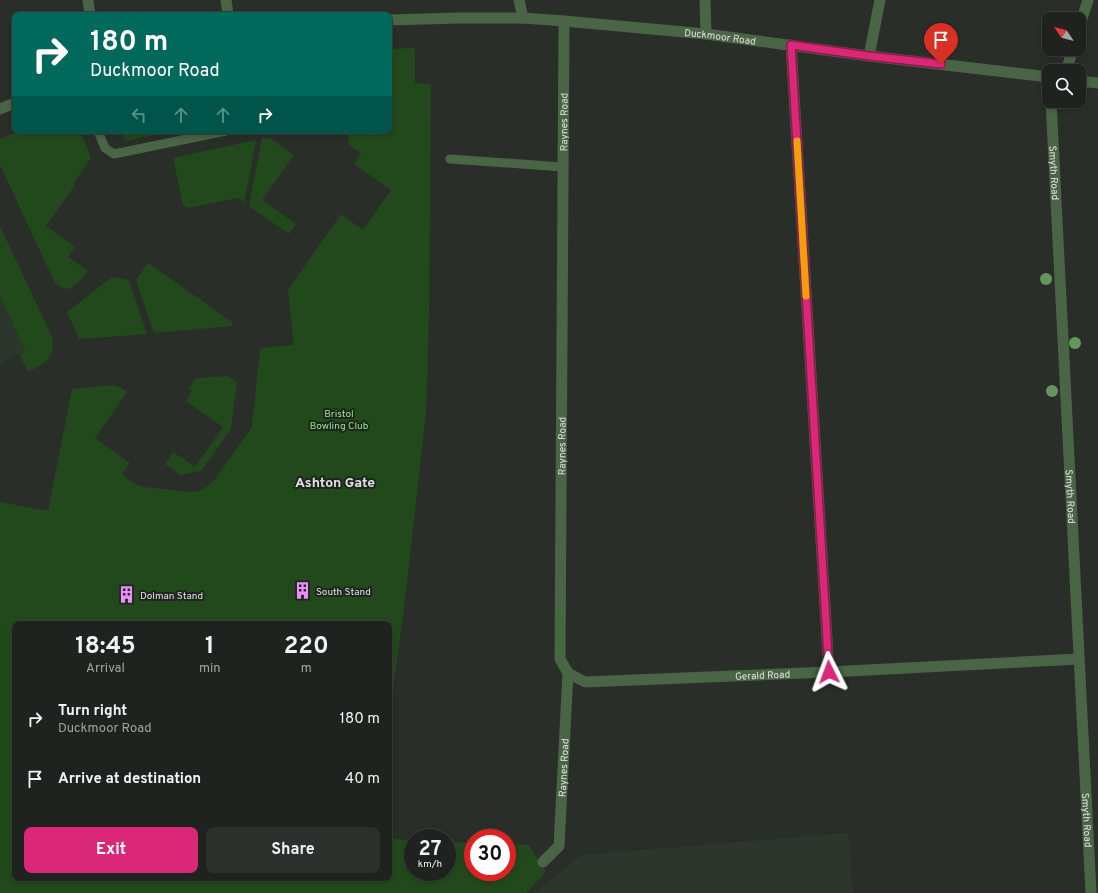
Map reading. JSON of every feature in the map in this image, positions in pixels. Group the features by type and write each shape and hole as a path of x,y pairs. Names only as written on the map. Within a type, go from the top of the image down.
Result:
{"street":[{"path":"88,0 90,12"},
{"path":"226,0 228,12"},
{"path":"519,0 522,18"},
{"path":"706,0 706,34"},
{"path":"869,56 880,0"},
{"path":"1084,12 1088,0"},
{"name":"Duckmoor Road","path":"392,20 522,18 564,21 706,34 869,56 1042,76"},
{"name":"Raynes Road","path":"543,862 559,846 568,674 560,659 564,21"},
{"path":"791,45 829,672"},
{"path":"1086,82 1098,83"},
{"path":"0,109 12,104"},
{"name":"Smyth Road","path":"1051,108 1090,893"},
{"name":"Gerald Road","path":"568,674 585,682 1078,660"}],"lane":[{"path":"99,134 105,148 114,154 211,134"},
{"path":"450,159 563,167"}],"shaded area":[{"path":"0,296 25,351 0,364"},
{"path":"848,833 853,893 535,893 581,855"}],"green space":[{"name":"Bristol Bowling Club","path":"415,48 415,83 431,84 429,315 426,413 392,700 392,621 12,621 12,881 392,881 392,839 404,840 404,881 456,881 456,842 464,843 464,881 516,881 516,844 529,845 546,872 526,893 0,893 0,502 48,511 72,389 113,385 122,388 127,392 95,438 130,463 122,474 137,485 144,487 191,492 199,491 210,484 216,478 252,427 260,348 294,345 288,290 341,214 363,230 391,190 354,164 361,153 349,145 348,134 392,134 392,49"},
{"path":"12,134 81,134 91,158 73,184 75,185 46,226 75,247 68,257 88,271 77,284 68,289 64,289 54,281 0,165 0,139"},
{"path":"122,134 160,134 125,141"},
{"path":"262,138 271,139 294,155 262,200 296,224 289,234 249,206"},
{"path":"256,140 244,202 238,198 188,208 183,205 173,158"},
{"path":"0,226 52,337 53,344 51,355 44,363 28,372 19,354 25,351 0,296"},
{"path":"148,263 232,322 233,326 154,333 136,280"},
{"path":"112,277 129,280 147,334 79,339 67,312"},
{"path":"228,376 237,382 231,429 201,471 181,475 165,464 173,452 195,467 223,427 186,401 192,391 189,389 196,378"}],"slow traffic":[{"path":"797,141 806,296"}],"place":[{"name":"South Stand","path":"303,591"},
{"name":"Dolman Stand","path":"127,595"}],"district":[{"name":"Ashton Gate","path":"335,482"}],"route":[{"path":"829,672 791,45 941,64"}]}
